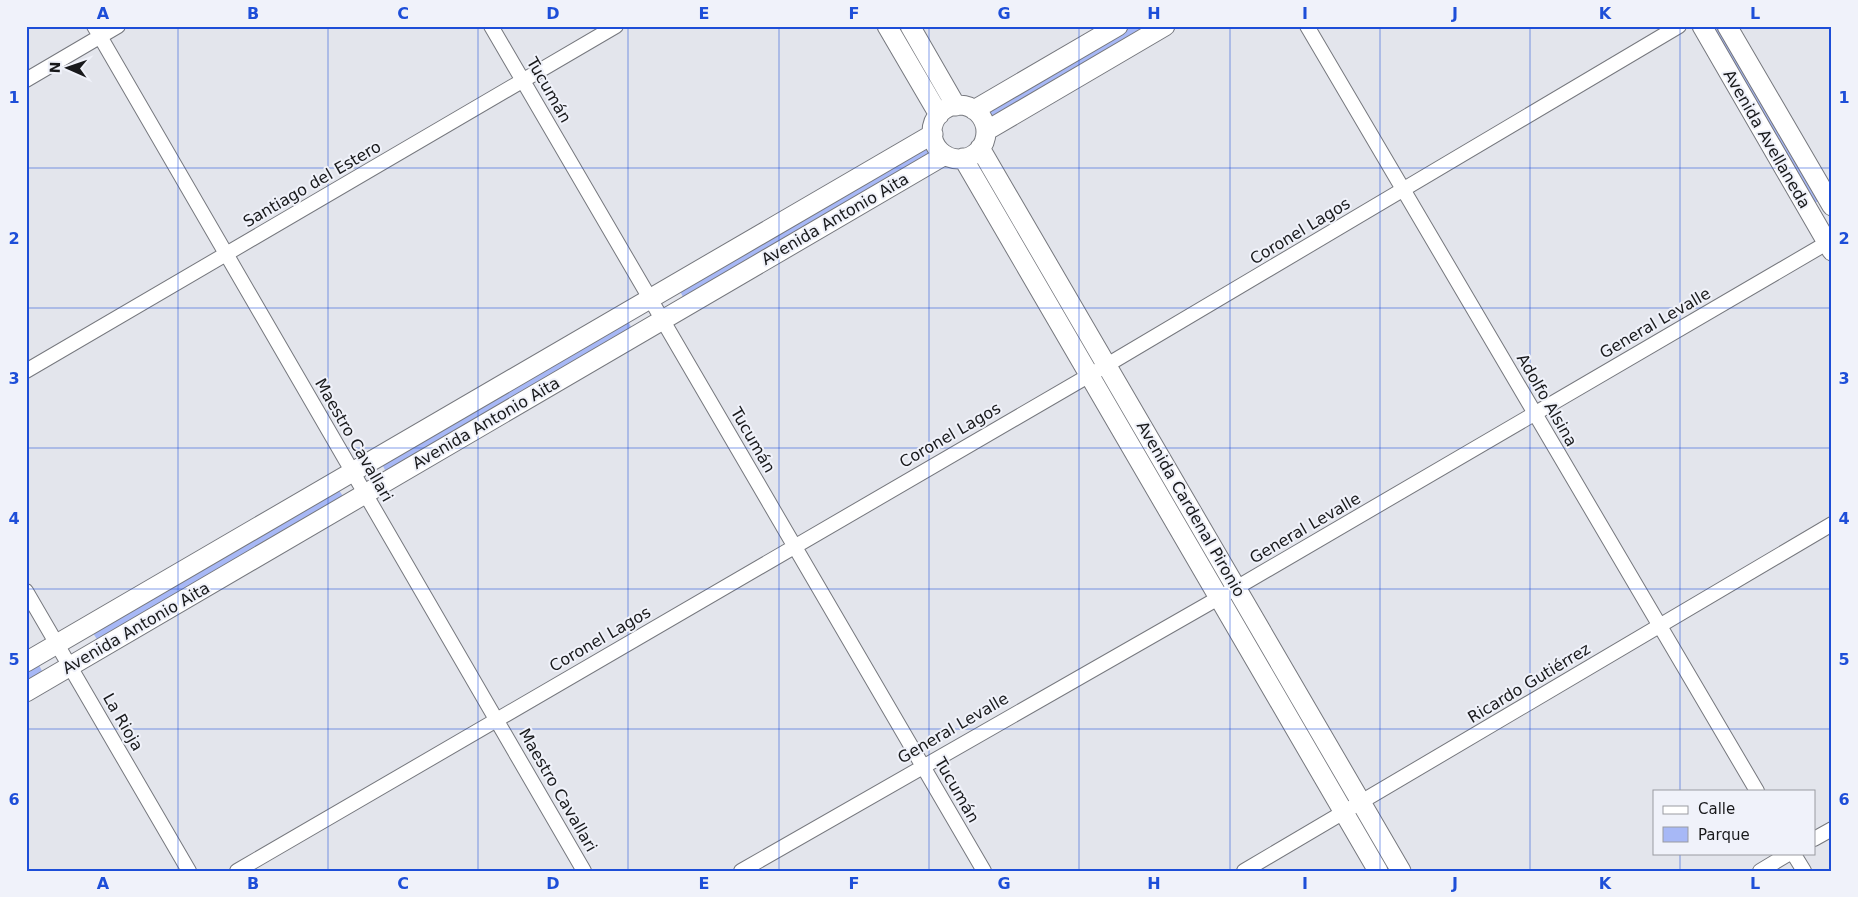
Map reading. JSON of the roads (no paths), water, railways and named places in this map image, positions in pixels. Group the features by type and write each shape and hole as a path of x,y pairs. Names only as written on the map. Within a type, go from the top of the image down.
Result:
{"main road":[{"path":"887,26 939,115"},
{"path":"910,26 956,106"},
{"path":"974,110 1118,26"},
{"path":"983,140 984,121 968,106 956,106 946,109 939,115 933,126 933,134 938,148 945,155 951,158 964,158 973,155 983,140 1165,26"},
{"name":"Avenida Avellaneda","path":"1702,26 1830,244"},
{"name":"Avenida Avellaneda","path":"1727,26 1832,206"},
{"name":"Avenida Antonio Aita","path":"26,662 933,134"},
{"name":"Avenida Cardenal Pironio","path":"983,140 1107,365 1400,871"},
{"name":"Avenida Antonio Aita","path":"26,692 945,155"},
{"name":"Avenida Cardenal Pironio","path":"964,158 1378,871"}],"street":[{"path":"26,80 97,32 118,26"},
{"name":"Tucumán","path":"492,26 984,871"},
{"name":"Santiago del Estero","path":"26,372 616,26"},
{"name":"Adolfo Alsina","path":"1307,26 1756,790"},
{"name":"Coronel Lagos","path":"237,871 1090,375 1679,26"},
{"name":"Maestro Cavallari","path":"97,32 584,871"},
{"name":"General Levalle","path":"741,871 1236,588 1830,244"},
{"name":"Ricardo Gutiérrez","path":"1244,871 1832,524"},
{"name":"La Rioja","path":"26,590 189,871"},
{"path":"1816,838 1832,829"},
{"path":"1760,871 1790,854"},
{"path":"1793,854 1804,871"}]}
